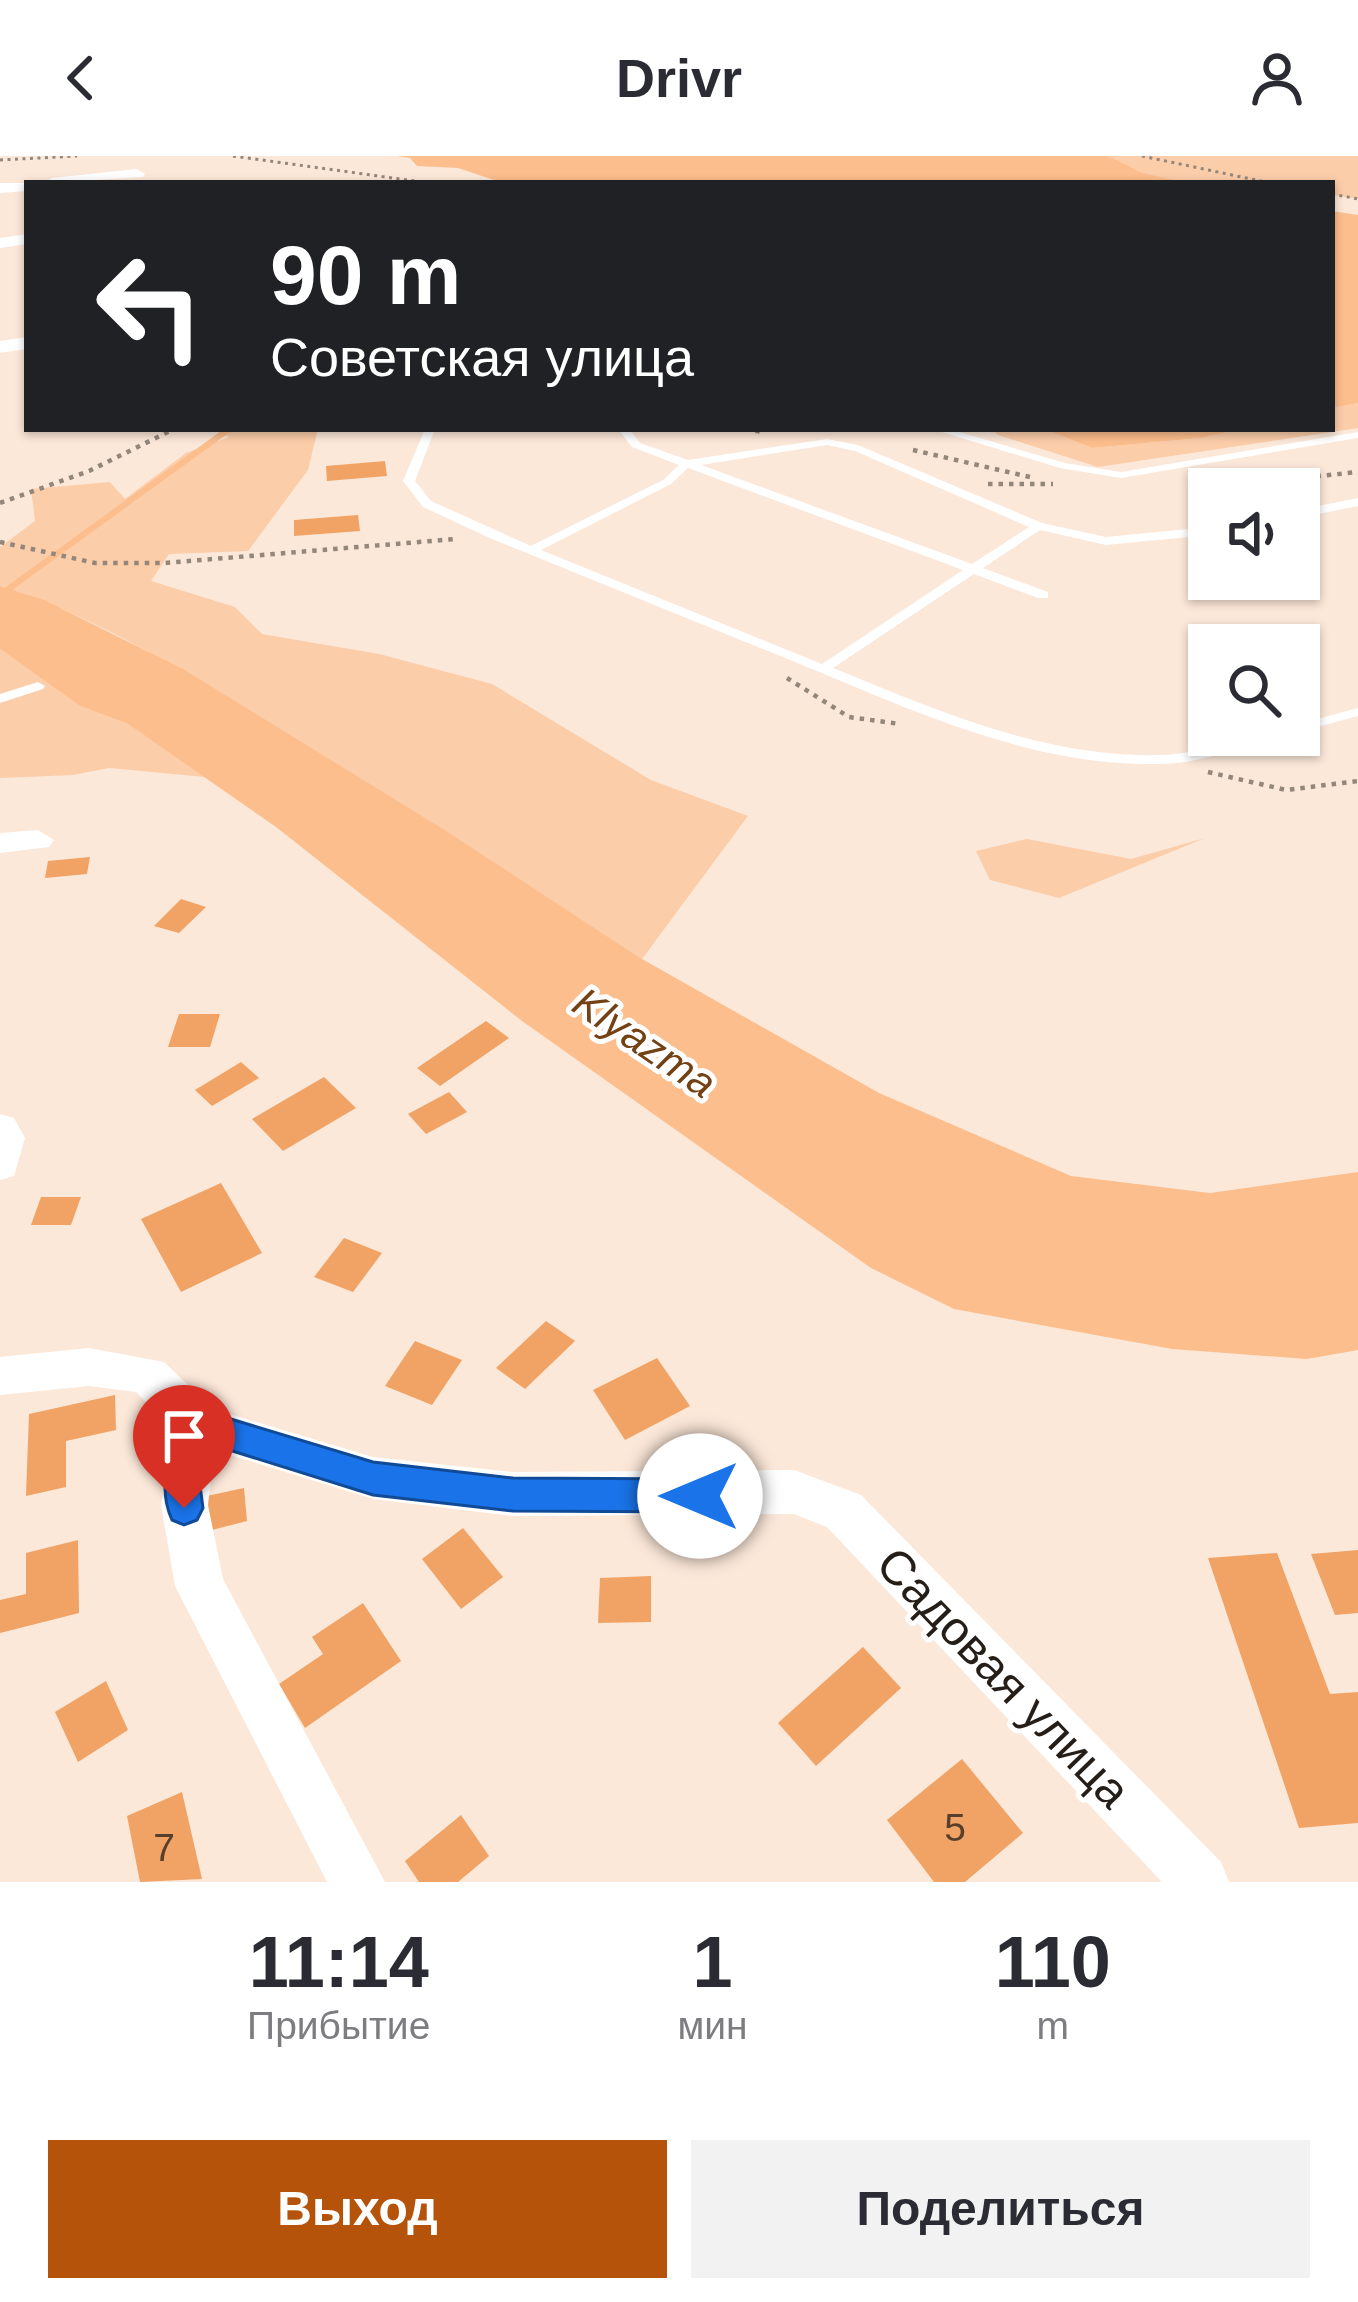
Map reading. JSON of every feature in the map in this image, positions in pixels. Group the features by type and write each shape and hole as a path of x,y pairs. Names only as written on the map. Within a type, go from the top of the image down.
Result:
{"street":[{"path":"80,180 137,174"},
{"path":"0,842 38,840"},
{"path":"0,1128 6,1138 0,1165"},
{"path":"0,1376 89,1367 148,1375 198,1425 181,1478 188,1539 200,1586 357,1882"},
{"name":"Садовая улица","path":"198,1425 373,1478 513,1494 794,1492 844,1510 1201,1882"}],"lane":[{"path":"429,432 409,481 427,505 496,536 989,735 1066,757 1166,760 1188,755"},
{"path":"625,432 636,445 1043,595"},
{"path":"947,432 1064,466 1121,476 1358,435"},
{"path":"534,549 667,482 686,464 827,442 858,448 1038,526 1106,541 1188,535"},
{"path":"1320,510 1358,502"},
{"path":"1334,507 1358,523"},
{"path":"824,669 1038,526"},
{"path":"0,699 38,686"},
{"path":"1320,722 1358,712"}],"path":[{"path":"0,160 77,156"},
{"path":"233,156 409,180"},
{"path":"1142,156 1256,180"},
{"path":"0,503 60,486 169,432"},
{"path":"1320,476 1358,472"},
{"path":"943,485 1067,483 1121,476"},
{"path":"0,542 95,563 496,536"},
{"path":"1204,771 1286,790 1358,781"}],"shaded area":[{"path":"1108,156 1358,156 1358,199 1335,195 1335,180 1166,180 1128,169"},
{"path":"1358,403 1358,428 1335,431 1335,407"},
{"path":"218,432 317,432 308,470 248,551 169,554 151,581 235,607 262,634 379,654 492,684 651,780 748,816 642,959 182,671 75,615 0,586 0,547 35,521 31,489 110,482 125,499 186,453 229,437"},
{"path":"995,432 1052,432 1092,448 1228,432 1331,432 1098,467"},
{"path":"0,649 80,706 128,724 205,777 109,768 73,775 0,778"},
{"path":"1205,838 1059,898 990,880 976,851 1027,839 1131,859"}],"water":[{"path":"397,156 1108,156 1142,173 1174,180 494,180 458,168 417,166 410,158"},
{"path":"1335,211 1358,215 1358,403 1335,407"},
{"path":"1052,432 1228,432 1201,438 1092,448"},
{"name":"Klyazma","path":"0,586 44,600 183,669 443,829 642,959 879,1093 1071,1176 1210,1193 1358,1172 1358,1350 1307,1359 1172,1349 954,1309 871,1268 522,1021 276,827 128,724 80,706 0,649"}],"building":[{"path":"385,461 387,476 327,481 326,466"},
{"path":"358,515 360,531 294,536 294,520"},
{"path":"90,857 87,874 45,878 48,861"},
{"path":"181,899 206,907 179,933 154,926"},
{"path":"179,1014 220,1014 210,1047 168,1047"},
{"path":"486,1021 509,1038 440,1086 417,1068"},
{"path":"241,1062 259,1078 212,1106 195,1090"},
{"path":"324,1077 356,1108 283,1151 252,1119"},
{"path":"449,1092 467,1112 426,1134 408,1114"},
{"path":"221,1183 262,1253 181,1292 141,1219"},
{"path":"41,1197 81,1197 71,1225 31,1225"},
{"path":"344,1238 382,1253 353,1292 314,1277"},
{"path":"546,1321 575,1341 525,1389 496,1368"},
{"path":"415,1341 462,1360 432,1405 385,1386"},
{"path":"657,1358 690,1406 625,1440 593,1390"},
{"path":"115,1395 116,1430 66,1441 66,1487 26,1496 29,1414"},
{"path":"244,1488 247,1521 204,1532 202,1497"},
{"path":"463,1528 503,1577 461,1609 422,1559"},
{"path":"78,1540 79,1613 0,1633 0,1600 26,1594 26,1553"},
{"path":"1358,1550 1358,1613 1335,1615 1311,1554"},
{"path":"1277,1553 1330,1694 1358,1692 1358,1823 1299,1828 1208,1558"},
{"path":"651,1576 651,1622 598,1623 600,1578"},
{"path":"363,1603 401,1661 305,1728 279,1684 323,1654 312,1637"},
{"path":"863,1647 901,1688 816,1766 778,1723"},
{"path":"106,1681 128,1730 78,1762 55,1712"},
{"path":"962,1759 1023,1833 965,1882 934,1882 887,1820"},
{"path":"182,1792 202,1879 140,1882 127,1816"},
{"path":"461,1815 489,1856 458,1882 419,1882 405,1861"}],"waterway":[{"path":"0,595 225,432"}],"route":[{"path":"184,1508 181,1478 198,1425 373,1478 513,1494 700,1496"}]}
